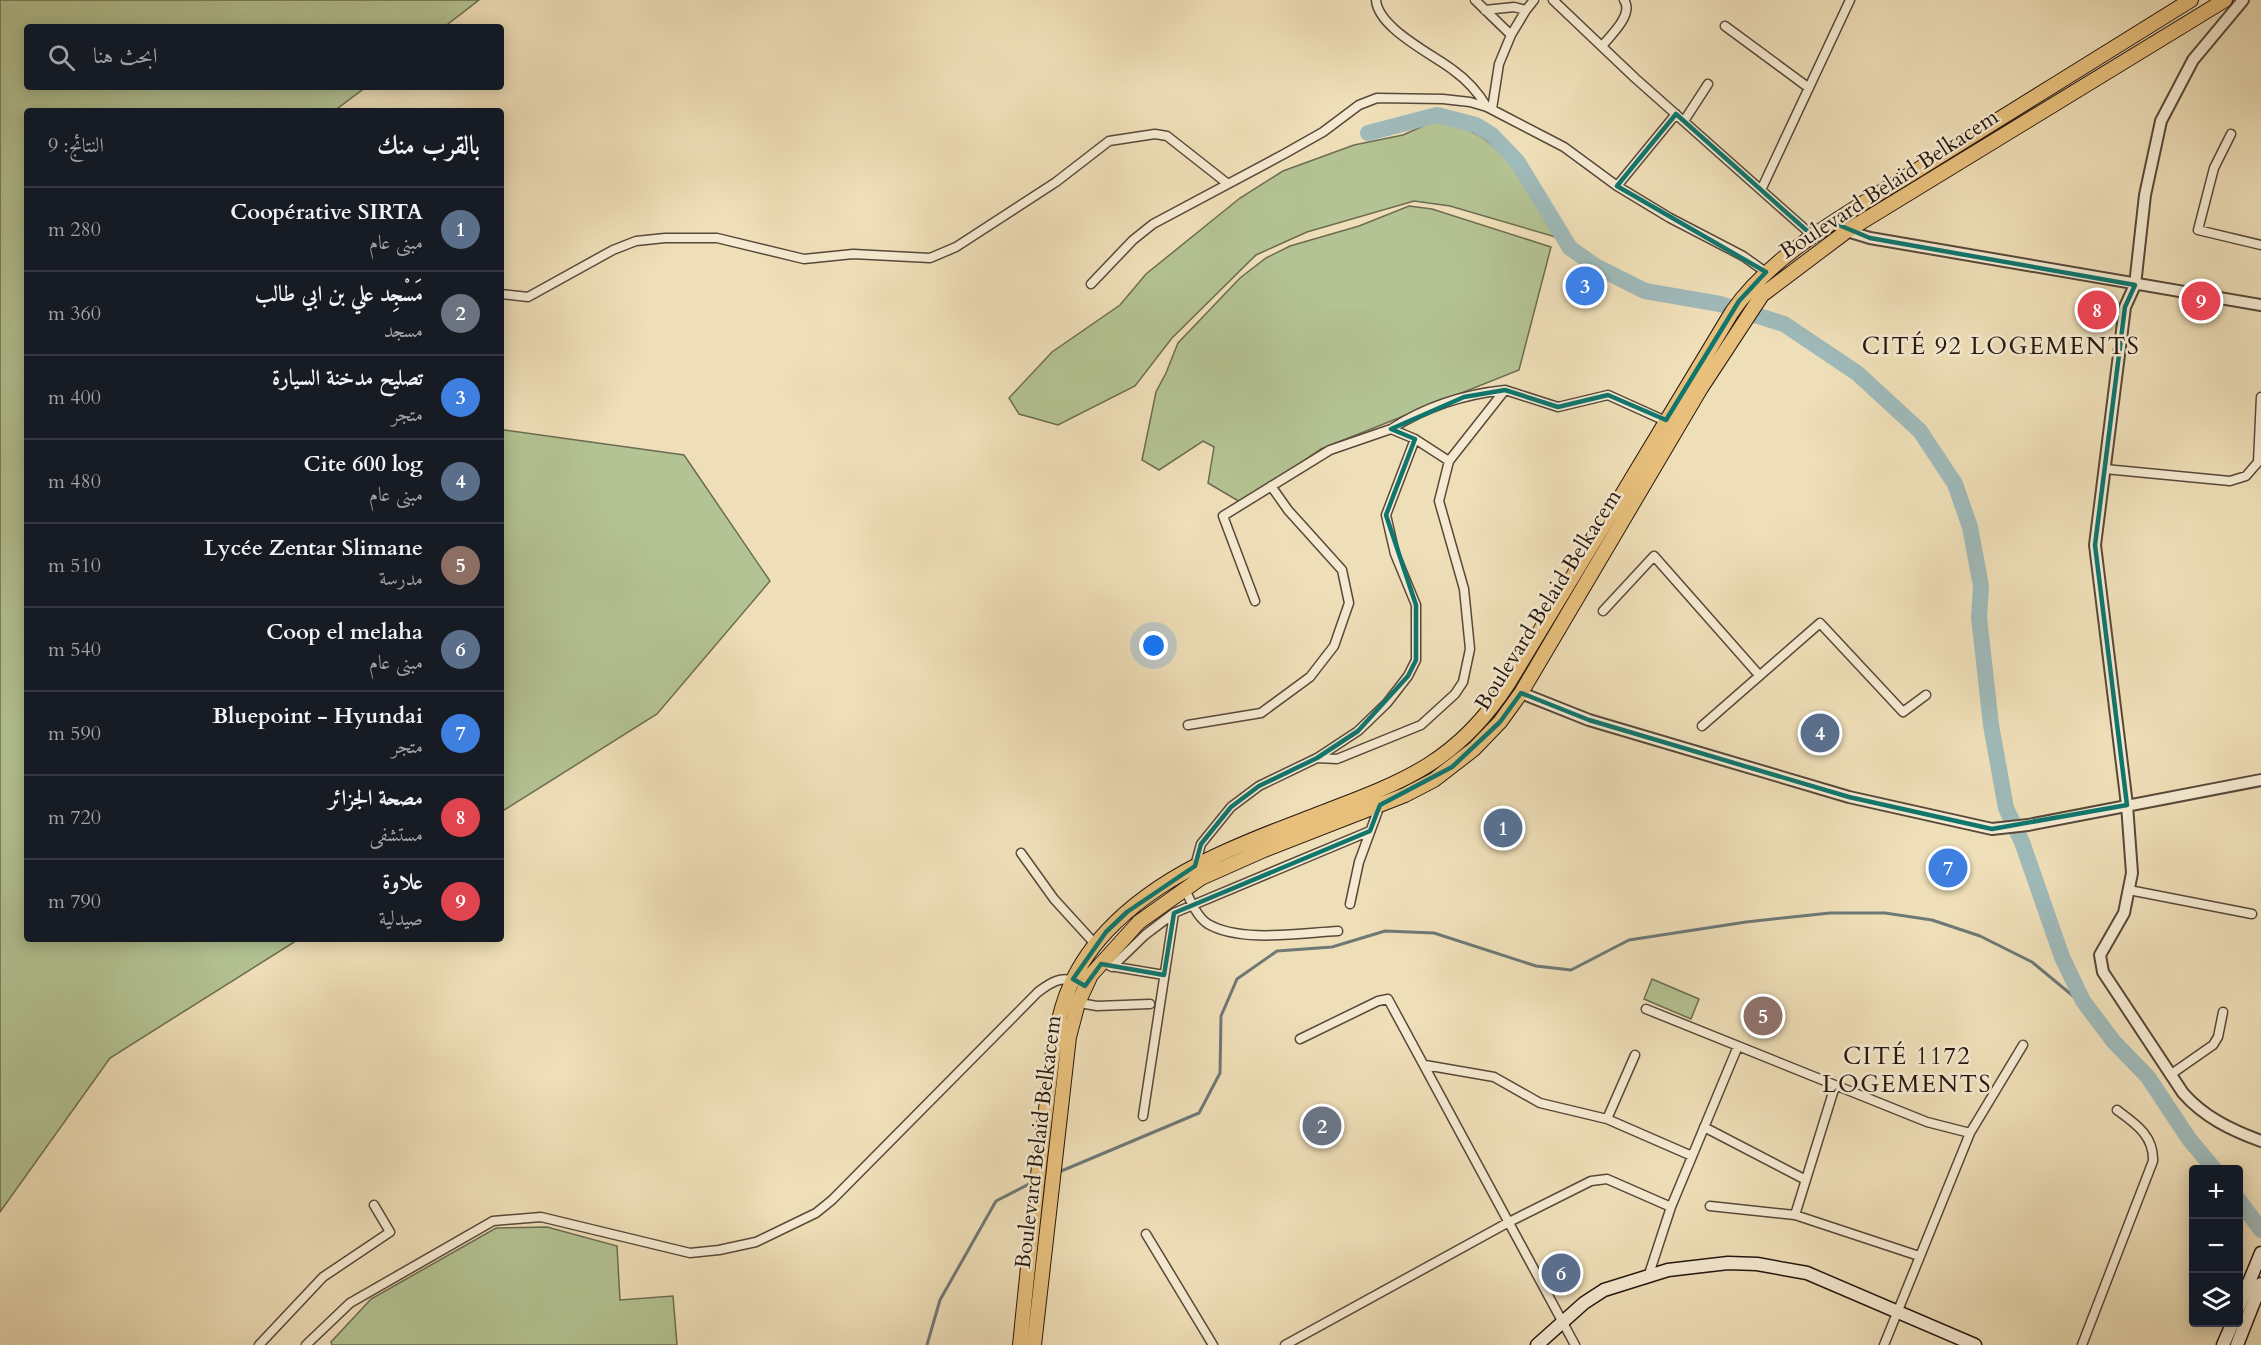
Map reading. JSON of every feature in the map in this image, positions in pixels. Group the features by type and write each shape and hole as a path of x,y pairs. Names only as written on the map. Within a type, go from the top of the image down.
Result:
{"main road":[{"name":"Boulevard Belaid Belkacem","path":"1020,1345 1035,1196 1056,1034 1096,945 1127,912 1195,866 1235,846 1390,786 1442,758 1488,714 1672,424 1758,301 1840,227 2191,0"},
{"name":"Boulevard Belaid Belkacem","path":"1079,982 1107,965 1139,922 1185,889 1245,858 1380,805 1434,780 1452,767 1500,722 1521,693 1736,307 1767,273 1814,237 1840,227 2224,0"},
{"name":"Boulevard Belaid Belkacem","path":"1034,1345 1072,1001"},
{"path":"2237,1345 2256,1287 2261,1253"},
{"path":"1537,1345 1562,1322 1604,1290 1649,1274 1700,1265 1728,1263 1785,1268 1807,1273 1975,1345"},
{"path":"2243,1303 2256,1287"},
{"path":"2223,1345 2231,1327"}],"street":[{"path":"1376,0 1377,8 1383,18 1409,40 1454,70 1490,108"},
{"path":"1474,0 1511,35"},
{"path":"1490,108 1499,64 1511,35 1534,0"},
{"path":"1553,0 1814,237"},
{"path":"1602,46 1626,4 1634,0"},
{"path":"1761,190 1850,0"},
{"path":"2243,0 2193,60 2161,121 2145,195 2135,285 2125,307 2095,545 2127,805 2132,873 2124,913 2100,955 2103,972 2170,1075 2195,1106 2219,1123 2261,1141"},
{"path":"1485,10 1514,8 1526,10"},
{"path":"1725,26 1809,88"},
{"path":"1684,121 1708,84"},
{"path":"1091,284 1133,240 1153,224 1323,132 1359,105 1377,98 1443,99 1470,102 1490,108 1564,147 1617,186 1670,218 1743,256 1767,273"},
{"path":"1617,186 1676,114"},
{"path":"504,294 528,297 613,250 636,241 665,238 717,238 804,259 853,254 930,258 956,247 1056,182 1109,141 1155,134 1167,136 1228,184"},
{"path":"2231,134 2214,168 2198,230 2261,245"},
{"path":"1840,227 1882,240 2261,305"},
{"path":"1317,758 1337,759 1421,725 1455,694 1463,682 1470,650 1464,589 1439,501 1449,461 1505,390"},
{"path":"1255,602 1223,516 1330,450 1391,429 1407,419 1464,397 1505,390 1558,407 1608,395 1672,424"},
{"path":"2104,469 2230,481 2246,476 2258,462 2261,397"},
{"path":"1391,429 1415,439 1449,461"},
{"path":"1195,866 1202,844 1231,807 1258,786 1317,758 1358,731 1387,703 1408,676 1416,660 1416,605 1395,554 1386,515 1415,439"},
{"path":"1188,725 1261,713 1310,677 1334,646 1349,603 1342,570 1288,510 1271,486"},
{"path":"1603,611 1654,556 1759,675"},
{"path":"1702,726 1820,623 1903,712 1926,695"},
{"path":"1521,693 1589,720 1849,796 1992,829 2028,825 2261,780"},
{"path":"1350,904 1359,862 1380,805"},
{"path":"1107,965 1174,913 1370,831"},
{"path":"1021,853 1054,899 1096,945"},
{"path":"1185,889 1193,906 1206,923 1243,935 1338,931"},
{"path":"2129,890 2252,915"},
{"path":"1143,1116 1174,913"},
{"path":"1107,965 1164,975"},
{"path":"306,1345 350,1303 493,1221 541,1217 690,1252 719,1250 747,1244 776,1232 816,1213 832,1200 1038,992 1053,981 1079,982"},
{"path":"1300,1039 1378,1001 1388,999 1575,1345"},
{"path":"1072,1001 1097,1006 1150,1004"},
{"path":"1646,1009 1927,1122 1970,1133"},
{"path":"2170,1075 2213,1045 2218,1037 2223,1012"},
{"path":"1884,1345 1970,1133 2023,1045"},
{"path":"1649,1274 1671,1207 1738,1046"},
{"path":"1607,1119 1635,1055"},
{"path":"1425,1065 1494,1077 1540,1103 1607,1119 1692,1156"},
{"path":"1795,1215 1804,1179 1835,1086"},
{"path":"2082,1345 2153,1161 2153,1151 2149,1140 2138,1126 2117,1110"},
{"path":"1704,1127 1804,1179"},
{"path":"1285,1345 1300,1341 1509,1222 1599,1178 1616,1182 1671,1207"},
{"path":"259,1345 323,1277 390,1232 374,1205"},
{"path":"1710,1206 1795,1215 1919,1256"},
{"path":"1146,1234 1213,1345"}],"highlighted area":[{"path":"1676,114 1814,237 1834,223 1870,238 2135,285 2125,307 2095,545 2127,805 1992,829 1849,797 1589,720 1521,693 1500,722 1452,767 1380,805 1370,831 1174,913 1164,975 1101,964 1085,986 1073,979 1106,932 1127,912 1195,866 1201,844 1231,807 1259,786 1317,758 1358,731 1408,676 1416,660 1416,605 1386,515 1415,439 1391,429 1464,397 1505,390 1558,407 1608,395 1666,420 1739,301 1766,272 1617,186"}],"green space":[{"path":"0,0 479,0 448,24 24,24 24,90 362,90 338,108 24,108 24,942 294,942 110,1058 0,1212"},
{"path":"1432,122 1455,125 1476,133 1494,146 1523,180 1559,238 1450,206 1414,201 1307,232 1256,255 1172,338 1135,386 1058,425 1019,414 1009,398 1052,352 1120,305 1146,274 1240,198 1283,171 1354,145 1403,135"},
{"path":"1409,206 1432,209 1551,247 1519,370 1321,449 1242,503 1208,483 1214,447 1203,441 1159,470 1142,460 1156,392 1178,343 1240,278 1266,258 1290,246 1359,226"},
{"path":"504,430 684,455 770,581 657,714 504,810"},
{"path":"1652,979 1699,999 1691,1019 1644,999"},
{"path":"547,1227 617,1246 620,1300 673,1296 677,1345 332,1345 331,1342 371,1299 496,1228"}],"waterway":[{"path":"1368,133 1437,115 1476,125 1492,135 1517,161 1570,248 1597,267 1645,291 1720,304 1784,324 1857,373 1920,431 1955,484 1970,527 1981,586 1979,617 1991,725 2006,808 2022,842 2062,957 2083,1001 2114,1042 2148,1077 2189,1139 2211,1165"},
{"path":"1059,1172 1199,1113 1220,1073 1221,1016 1237,979 1277,951 1332,947 1385,931 1434,933 1536,966 1571,970 1629,940 1746,922 1830,913 1885,913 1932,920 1980,936 2032,962 2090,1010"},
{"path":"927,1345 940,1300 996,1201 1033,1182"},
{"path":"2243,1206 2261,1230"}],"place":[{"name":"تصليح مدخنة السيارة","path":"1585,286"},
{"name":"علاوة","path":"2201,301"},
{"name":"مصحة الجزائر","path":"2097,310"},
{"name":"Cite 600 log","path":"1820,733"},
{"name":"Coopérative SIRTA","path":"1503,828"},
{"name":"Bluepoint - Hyundai","path":"1948,868"},
{"name":"Lycée Zentar Slimane","path":"1763,1016"},
{"name":"مَسْجِد علي بن ابي طالب","path":"1322,1126"},
{"name":"Coop el melaha","path":"1561,1273"}],"district":[{"name":"CITÉ 92 LOGEMENTS","path":"2001,346"},
{"name":"CITÉ 1172 LOGEMENTS","path":"1907,1070"}]}
